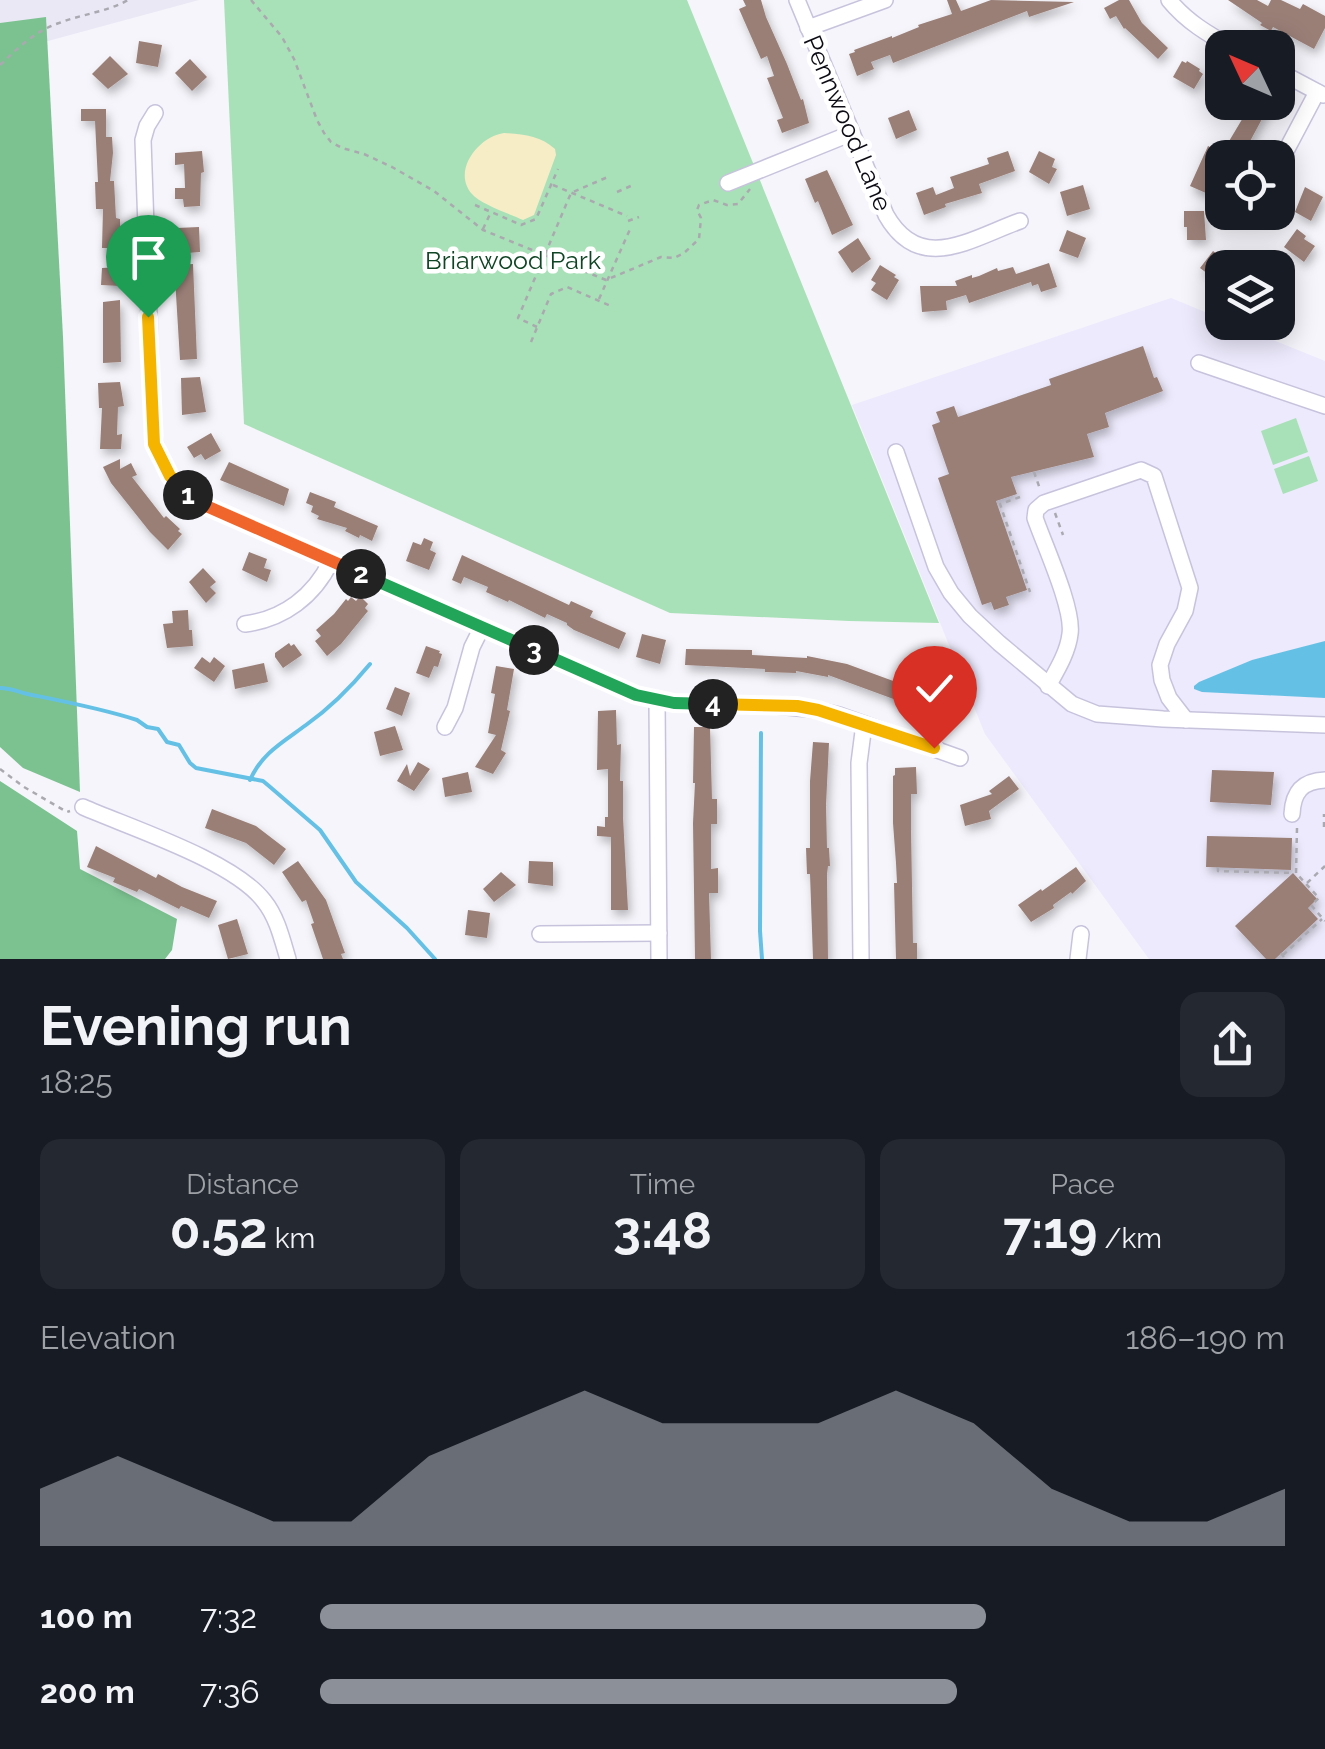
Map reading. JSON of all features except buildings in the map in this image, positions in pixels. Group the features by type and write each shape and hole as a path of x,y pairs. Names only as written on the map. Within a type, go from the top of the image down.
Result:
{"street":[{"name":"Pennwood Lane","path":"797,0 886,215 898,234 911,244 932,250 1020,221"},
{"path":"808,28 885,0"},
{"path":"1169,0 1205,32"},
{"path":"1294,140 1321,94 1295,80"},
{"path":"156,113 143,140 152,432 161,462 179,486 204,505 636,695 657,701 797,706 839,715 960,758"},
{"path":"728,183 852,132"},
{"path":"1199,362 1325,406"},
{"path":"896,452 936,568 951,593 970,616 1072,704 1097,714 1325,725"},
{"path":"1048,686 1072,630 1035,518 1036,510 1051,500 1141,470 1149,471 1154,476 1190,588 1186,610 1160,665 1170,698 1186,720"},
{"path":"245,624 266,622 301,602 332,561"},
{"path":"445,727 482,627"},
{"path":"657,701 659,959"},
{"path":"862,959 860,764 864,724"},
{"path":"1295,820 1293,799 1301,788 1321,780"},
{"path":"83,807 202,858 251,885 276,920 288,959"},
{"path":"540,934 659,933"},
{"path":"1078,959 1081,934"}],"path":[{"path":"0,65 46,28 108,10 128,0"},
{"path":"251,0 294,58 317,120 332,142 392,167 434,191 483,230 606,280 661,257 674,258 684,253 699,239 700,205 714,200 727,206 738,204 752,186"},
{"path":"475,206 522,225 536,218 558,169"},
{"path":"538,327 518,318 572,193 610,176"},
{"path":"551,185 628,221 638,218"},
{"path":"617,192 633,186"},
{"path":"483,230 491,212"},
{"path":"598,301 628,221"},
{"path":"531,342 551,294 566,287 613,307"},
{"path":"1034,472 1040,490"},
{"path":"1020,497 1000,504 1030,592"},
{"path":"0,768 24,788 67,812 83,807"},
{"path":"1324,814 1324,827"},
{"path":"1295,820 1296,874"},
{"path":"1306,884 1325,866"},
{"path":"1218,868 1296,874 1319,898 1311,906 1324,920 1283,956"}],"shaded area":[{"path":"0,0 199,0 48,41 0,40"},
{"path":"1171,298 1205,312 1205,340 1273,340 1325,361 1325,959 1149,959 985,734 852,405"}],"green space":[{"name":"Briarwood Park","path":"224,0 687,0 939,623 670,613 244,424"},
{"path":"46,17 80,792 23,768 0,747 0,23"},
{"path":"1296,418 1308,452 1273,465 1261,431"},
{"path":"1309,456 1318,481 1283,494 1274,469"},
{"path":"0,781 77,831 80,869 177,919 172,950 165,959 0,959"}],"sand":[{"path":"504,133 538,138 555,149 534,215 523,220 482,201 466,185 471,156 486,140"}],"water":[{"path":"1325,641 1325,698 1194,689 1199,682 1252,660"}],"waterway":[{"path":"250,780 267,755 332,704 370,664"},
{"path":"0,688 137,720 158,729 167,742 179,745 196,768 263,781 320,830 356,882 435,959"},
{"path":"761,733 762,959"}],"route":[{"path":"148,317 154,444 170,476 204,505 636,695 674,703 797,706 839,715 934,748"}]}
